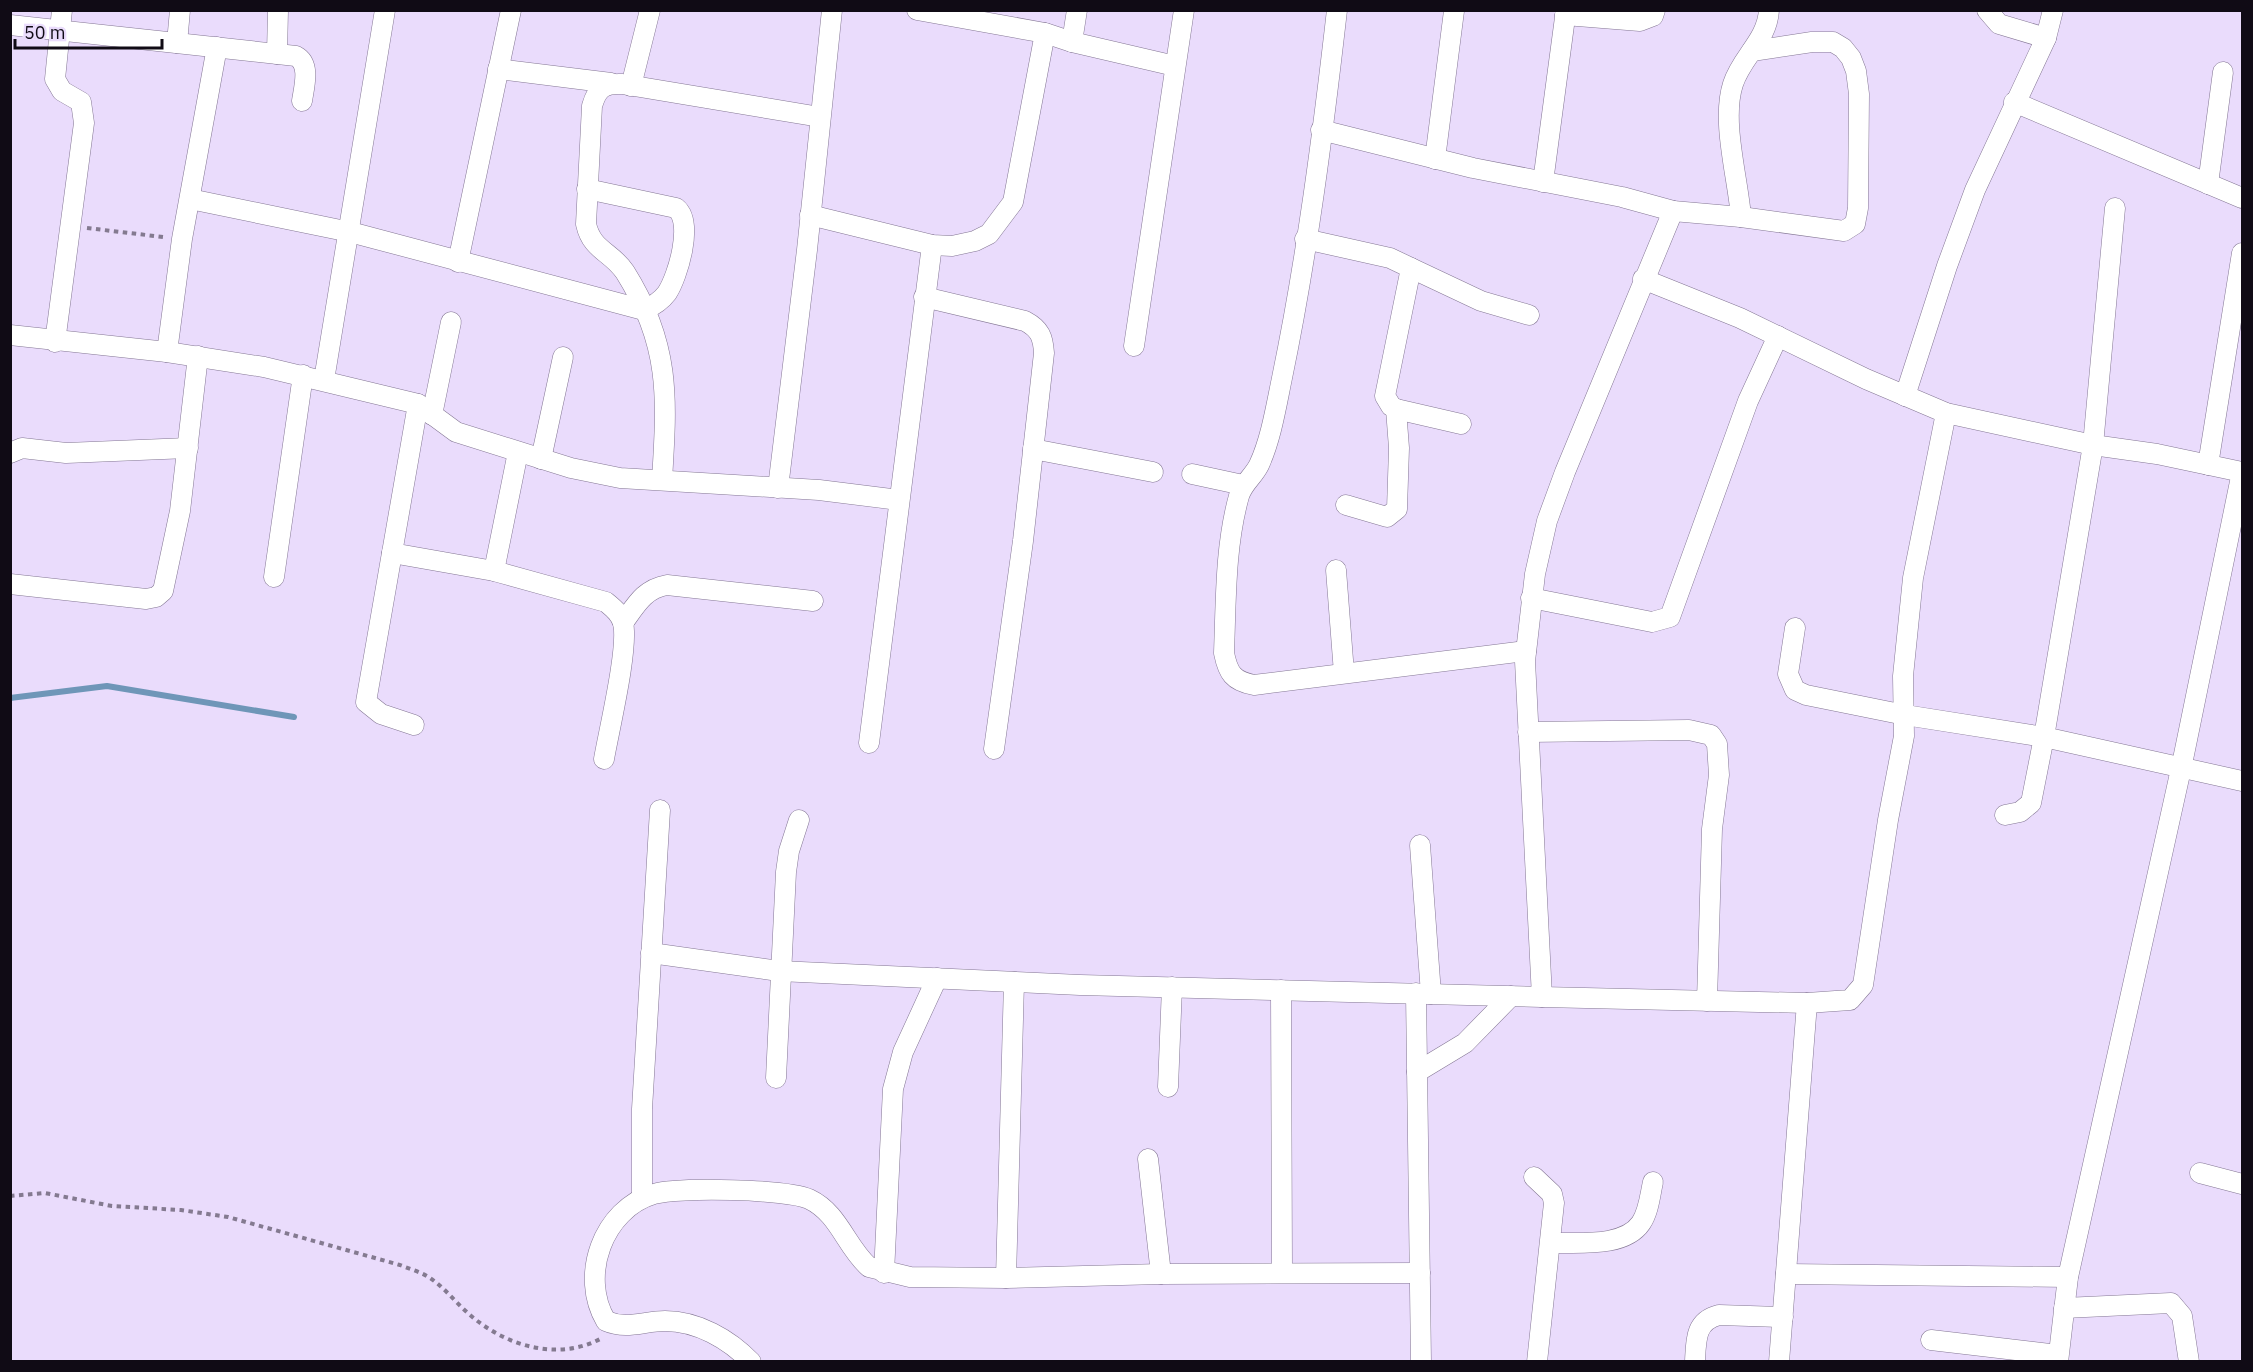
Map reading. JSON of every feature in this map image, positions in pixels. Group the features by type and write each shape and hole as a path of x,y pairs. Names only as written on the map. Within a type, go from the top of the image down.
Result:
{"street":[{"path":"177,43 180,10"},
{"path":"277,54 278,10"},
{"path":"324,380 385,10"},
{"path":"458,262 511,10"},
{"path":"621,84 650,10"},
{"path":"778,488 832,10"},
{"path":"917,10 956,14 1045,33 1072,42 1175,66"},
{"path":"1072,42 1077,10"},
{"path":"1134,346 1184,10"},
{"path":"1337,10 1305,239 1282,377 1268,439 1256,471 1243,485 1228,565 1224,653 1232,676 1241,682 1254,685 1344,673 1526,656"},
{"path":"1741,217 1729,100 1740,68 1768,26 1769,10"},
{"path":"1987,10 1999,24 2046,38"},
{"path":"1905,396 1954,244 2014,102 2046,38 2053,10"},
{"path":"1435,159 1454,11"},
{"path":"1544,182 1565,13 1641,17"},
{"path":"55,342 72,226 84,117 81,102 62,91 55,80 61,20"},
{"path":"10,25 61,20 177,43 296,56 304,63 302,101"},
{"path":"810,215 932,245 952,246 975,241 989,234 1013,202 1045,33"},
{"path":"1321,130 1435,159 1622,197 1672,211 1741,217 1844,231 1855,224 1858,208 1859,94 1856,71 1851,58 1843,48 1833,42 1812,42 1752,51"},
{"path":"167,352 182,239 217,47"},
{"path":"498,69 621,84 820,117"},
{"path":"2208,184 2223,72"},
{"path":"621,84 601,87 596,93 592,106 586,224 591,241 613,258 624,271 644,310 659,349 667,400 662,480"},
{"path":"2014,102 2242,198"},
{"path":"190,199 350,232 644,310 654,306 666,294 680,262 684,229 680,211 676,208 588,189"},
{"path":"2005,815 2020,812 2031,803 2044,737 2093,445 2115,208"},
{"path":"1542,997 1526,681 1531,598 1547,522 1672,211"},
{"path":"1305,239 1390,258 1481,301 1529,315"},
{"path":"869,742 932,245"},
{"path":"2208,465 2242,254"},
{"path":"1411,268 1385,390 1387,402 1396,409 1461,424"},
{"path":"1643,279 1740,318 1946,413 2093,445 2242,472 2181,769 2068,1277 2058,1358 1931,1340"},
{"path":"924,297 1025,321 1037,328 1043,339 1044,353 1033,448 994,749"},
{"path":"414,725 381,714 366,702 392,553 425,409 451,322"},
{"path":"10,335 55,342 198,356 303,375 425,409 456,432 541,459 620,478 778,488 899,500"},
{"path":"1531,598 1652,622 1671,617 1748,401 1778,336"},
{"path":"10,584 146,599 156,597 166,582 188,448 198,356"},
{"path":"541,459 563,357"},
{"path":"274,577 303,375"},
{"path":"1346,505 1387,517 1392,516 1397,509 1399,447 1396,409"},
{"path":"651,953 779,971 1014,982 1707,1001 1807,1003 1850,1000 1863,985 1905,716 1903,676 1913,578 1946,413"},
{"path":"10,453 22,448 66,453 188,448"},
{"path":"1033,448 1153,472"},
{"path":"495,571 518,452"},
{"path":"1192,474 1243,485"},
{"path":"392,553 495,571 606,602 617,610 623,623 624,645 604,759"},
{"path":"1336,570 1344,673"},
{"path":"623,623 645,594 655,587 668,585 813,601"},
{"path":"1795,628 1788,674 1795,690 1806,695 1905,716 2044,737 2242,781"},
{"path":"1528,732 1689,730 1712,735 1717,744 1719,775 1712,830 1707,1001"},
{"path":"642,1198 642,1109 660,810"},
{"path":"776,1078 779,971 786,872 789,851 799,820"},
{"path":"1420,845 1424,994 1417,1072 1421,1362"},
{"path":"884,1273 893,1089 903,1052 937,978"},
{"path":"1006,1278 1014,982"},
{"path":"1168,1087 1172,987"},
{"path":"1281,990 1282,1273"},
{"path":"1417,1072 1465,1043 1511,996"},
{"path":"1779,1362 1807,1003"},
{"path":"1148,1159 1161,1274"},
{"path":"2200,1173 2242,1184"},
{"path":"1534,1178 1552,1194 1554,1203 1537,1362"},
{"path":"1551,1244 1608,1240 1625,1236 1642,1222 1653,1182"},
{"path":"751,1362 733,1347 690,1323 664,1321 628,1326 614,1325 606,1321 600,1311 596,1266 598,1246 606,1231 642,1198 657,1193 735,1190 786,1193 809,1200 830,1215 847,1236 861,1260 869,1267 884,1273 910,1276 1006,1278 1161,1274 1420,1273"},
{"path":"1786,1274 2068,1277"},
{"path":"2064,1308 2171,1304 2182,1316 2189,1362"},
{"path":"1695,1362 1700,1325 1710,1317 1719,1315 1783,1317"}],"path":[{"path":"72,226 182,239"},
{"path":"10,1196 45,1192 112,1206 181,1210 228,1217 400,1265 427,1275 489,1330 507,1340 526,1346 548,1350 586,1347 606,1336 614,1325"}],"waterway":[{"path":"10,698 107,686 294,717"}]}
